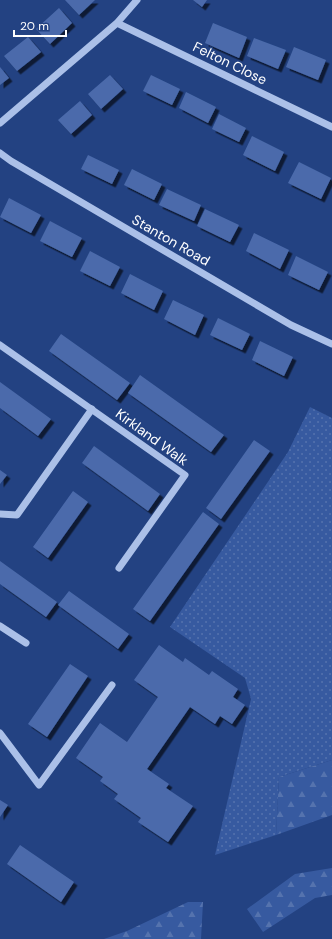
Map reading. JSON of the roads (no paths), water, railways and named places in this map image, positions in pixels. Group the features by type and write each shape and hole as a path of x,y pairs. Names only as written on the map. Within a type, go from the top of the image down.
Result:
{"street":[{"path":"0,123 117,23 137,0"},
{"name":"Felton Close","path":"117,23 332,127"},
{"name":"Stanton Road","path":"0,153 11,161 291,325 332,344"},
{"name":"Kirkland Walk","path":"0,345 185,475 119,568"},
{"path":"0,514 17,514 92,409"},
{"path":"0,626 26,643"},
{"path":"0,733 39,785 112,685"}]}
